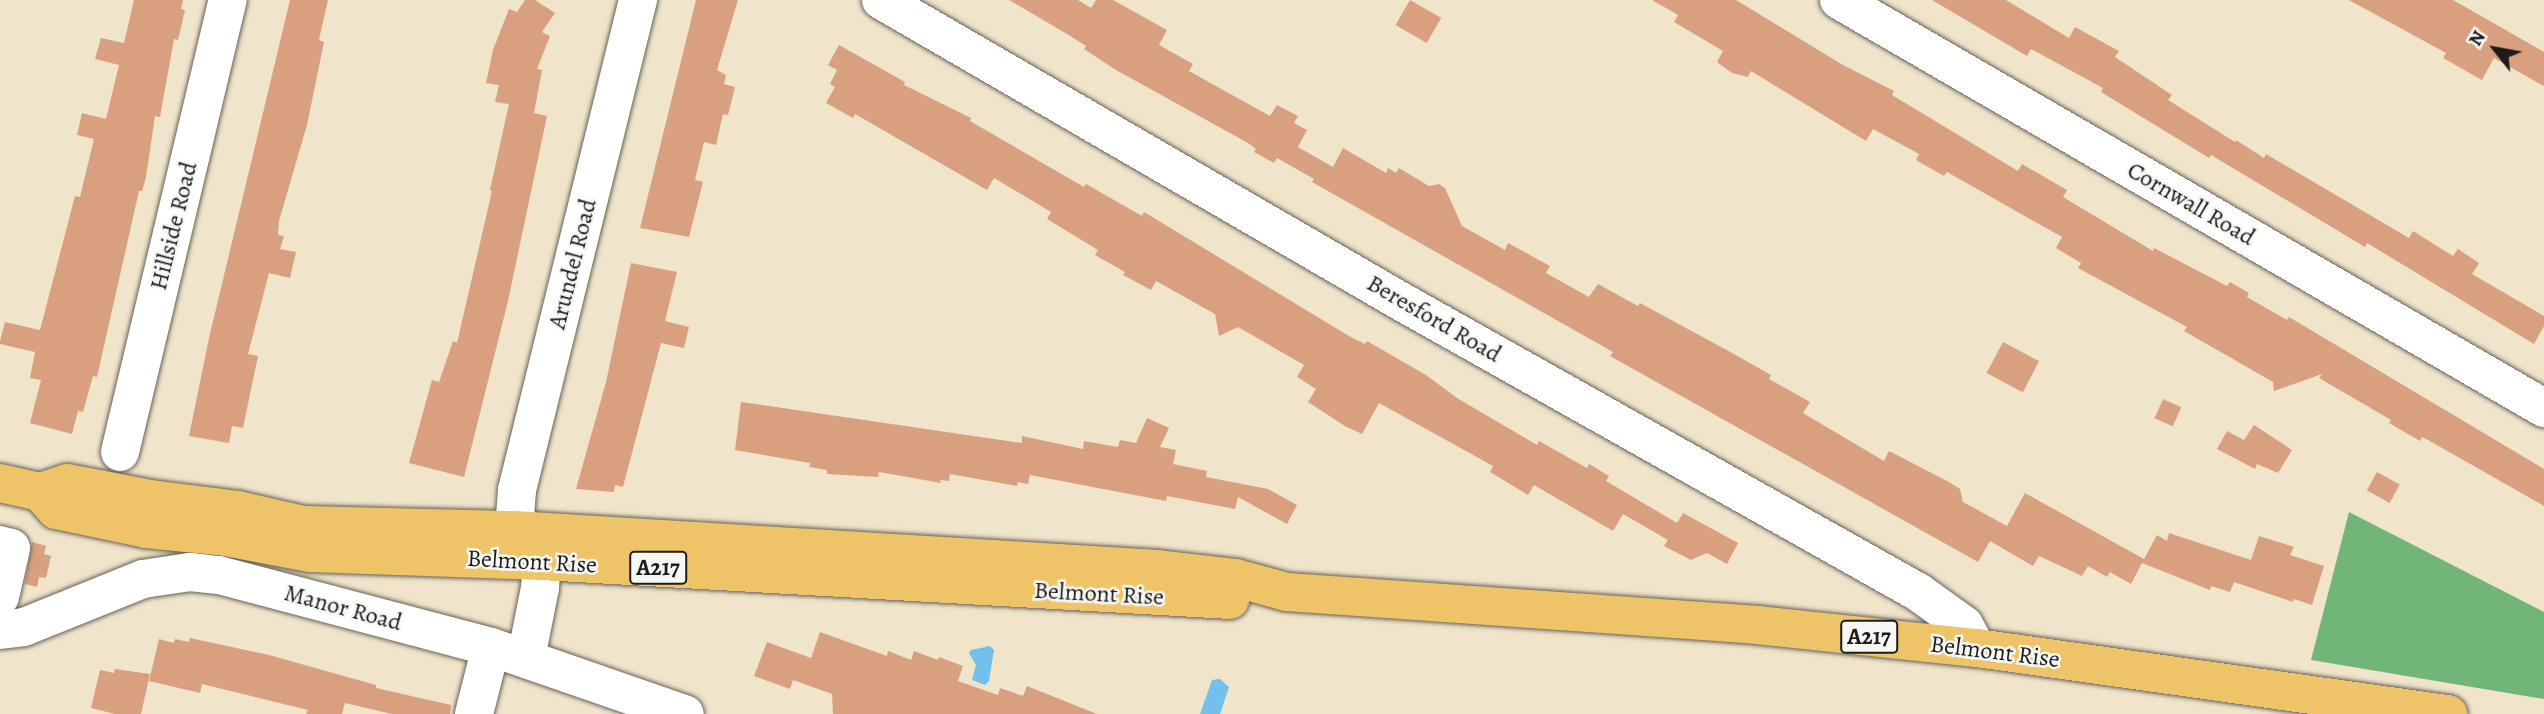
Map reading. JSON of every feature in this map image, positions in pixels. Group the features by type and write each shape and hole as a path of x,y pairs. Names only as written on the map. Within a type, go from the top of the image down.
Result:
{"highway":[{"name":"Belmont Rise","path":"0,483 40,492 67,483 151,499 238,510 303,525 514,530 1158,569 1237,578 1287,592 1757,625 1977,648 2448,714"},
{"name":"Belmont Rise","path":"40,492 56,510 146,529 226,537 310,553 542,561 1161,598 1235,600 1287,592"}],"street":[{"name":"Hillside Road","path":"120,452 229,0"},
{"name":"Arundel Road","path":"514,530 517,490 638,0"},
{"name":"Beresford Road","path":"881,0 1402,302 1918,592 1964,625 1977,648"},
{"name":"Cornwall Road","path":"1839,0 2544,408"},
{"path":"0,545 12,548 0,597"},
{"path":"474,714 509,652 540,588 542,561"},
{"name":"Manor Road","path":"0,630 24,627 143,579 190,572 219,575 509,652 685,714"}],"green space":[{"path":"2349,512 2544,612 2544,699 2311,660"}],"water":[{"path":"990,646 994,650 989,681 985,685 972,680 976,665 969,653 971,650"},
{"path":"1220,679 1229,687 1220,714 1200,714 1212,680"}],"building":[{"path":"134,0 183,0 181,9 185,10 178,40 174,39 160,117 155,116 146,177 142,191 139,191 97,377 93,376 83,412 78,411 72,434 30,423 41,380 30,378 35,352 0,344 0,341 5,322 40,330 75,196 80,197 94,139 77,135 82,113 106,119 119,65 95,59 101,38 124,43"},
{"path":"290,0 328,0 319,40 324,42 307,125 279,221 278,235 284,236 280,249 296,252 290,278 269,273 248,354 258,356 243,428 232,426 229,443 189,436 209,338"},
{"path":"525,0 535,0 555,13 542,32 550,36 537,69 542,70 534,113 547,116 508,301 464,477 409,463 432,380 439,382 453,341 457,343 492,191 490,190 509,104 495,102 499,85 486,83 493,50 509,9 517,12"},
{"path":"696,0 738,0 717,70 726,75 724,84 735,87 728,115 723,114 716,145 704,142 695,180 703,182 689,237 640,228"},
{"path":"1009,0 1078,0 1091,8 1096,0 1113,0 1167,30 1159,45 1193,64 1189,71 1270,116 1277,105 1298,116 1294,123 1307,130 1298,147 1333,167 1343,148 1386,173 1388,168 1396,173 1399,168 1429,186 1439,184 1445,188 1462,226 1505,250 1508,243 1550,266 1546,273 1589,297 1598,284 1638,306 1640,303 1734,354 1771,375 1769,379 1810,402 1803,413 1884,461 1889,451 1949,482 1960,489 1963,502 2007,526 2025,493 2144,559 2157,535 2167,541 2169,533 2251,560 2259,536 2294,547 2290,555 2324,566 2312,605 2294,599 2293,602 2234,582 2230,592 2211,586 2210,590 2142,563 2131,584 2110,572 2107,577 2088,566 2082,576 2039,556 2033,566 1990,541 1978,562 1610,356 1613,352 1312,182 1314,179 1277,158 1274,163 1254,152 1256,149 1248,143 1116,70 1084,49 1086,46"},
{"path":"1410,0 1441,18 1427,43 1396,25"},
{"path":"1652,0 1736,0 1843,65 1894,91 1892,95 2018,171 2022,164 2067,190 2063,197 2153,251 2154,248 2227,286 2230,282 2249,293 2247,297 2287,320 2289,317 2544,469 2544,506 2428,440 2422,437 2420,441 2389,423 2391,420 2319,378 2322,374 2274,391 2273,382 2184,331 2187,327 2078,268 2081,263 2056,248 2062,237 1947,172 1944,176 1916,160 1919,154 1873,129 1866,141 1751,71 1748,77 1732,73 1717,62 1723,51 1674,22 1678,15"},
{"path":"1932,0 2006,0 2069,38 2075,27 2119,51 2115,57 2172,95 2168,100 2235,142 2236,140 2264,158 2266,154 2409,238 2413,231 2453,256 2458,249 2479,263 2472,274 2544,316 2544,326 2534,344 2367,243 2365,247 2211,155 2209,158 2101,92 2103,88 2031,49 2027,56"},
{"path":"2349,0 2453,0 2544,52 2544,86 2494,58 2482,80 2443,58 2446,53"},
{"path":"839,45 905,82 904,85 971,118 970,121 1084,187 1086,184 1142,216 1144,212 1349,336 1365,344 1367,341 1426,375 1457,398 1537,445 1539,441 1587,468 1589,464 1609,476 1606,481 1677,523 1683,513 1738,543 1727,564 1707,553 1691,560 1664,546 1668,540 1623,514 1613,531 1534,485 1528,495 1490,472 1493,466 1379,403 1362,434 1345,426 1308,402 1316,389 1297,377 1304,365 1238,327 1219,336 1215,314 1156,281 1151,290 1123,275 1125,272 1095,255 1098,250 1047,219 1051,212 994,178 987,190 855,114 853,118 826,103 835,87 830,84 837,70 828,65"},
{"path":"631,263 677,272 665,321 689,327 684,348 661,343 623,487 615,485 614,492 576,489 606,382"},
{"path":"2003,342 2039,361 2023,392 1987,373"},
{"path":"2163,399 2181,407 2173,426 2154,418"},
{"path":"741,402 1022,443 1022,436 1083,449 1084,441 1118,447 1120,440 1136,443 1147,418 1169,428 1160,447 1176,450 1173,464 1207,471 1206,477 1268,489 1297,505 1287,524 1238,497 1235,509 1167,496 1166,501 1030,475 1028,484 1018,482 1017,486 950,474 949,481 940,480 941,483 879,472 878,477 827,474 827,470 809,467 810,463 735,450"},
{"path":"2254,425 2292,450 2278,473 2257,464 2255,469 2217,449 2227,431 2244,440"},
{"path":"2377,472 2400,485 2390,503 2367,490"},
{"path":"32,542 46,546 44,554 51,556 46,578 39,577 37,587 25,584"},
{"path":"820,632 887,656 888,651 911,660 914,651 938,660 939,657 963,666 958,681 998,695 1000,688 1023,696 1027,686 1097,714 833,714 832,694 793,680 790,689 754,676 767,642 811,658"},
{"path":"190,638 269,655 376,685 376,688 451,705 450,714 392,714 345,703 342,714 306,714 308,710 202,684 200,693 149,681 159,639 174,643 175,639 189,642"},
{"path":"115,669 150,674 141,714 115,714 91,708 100,670 114,673"}]}
